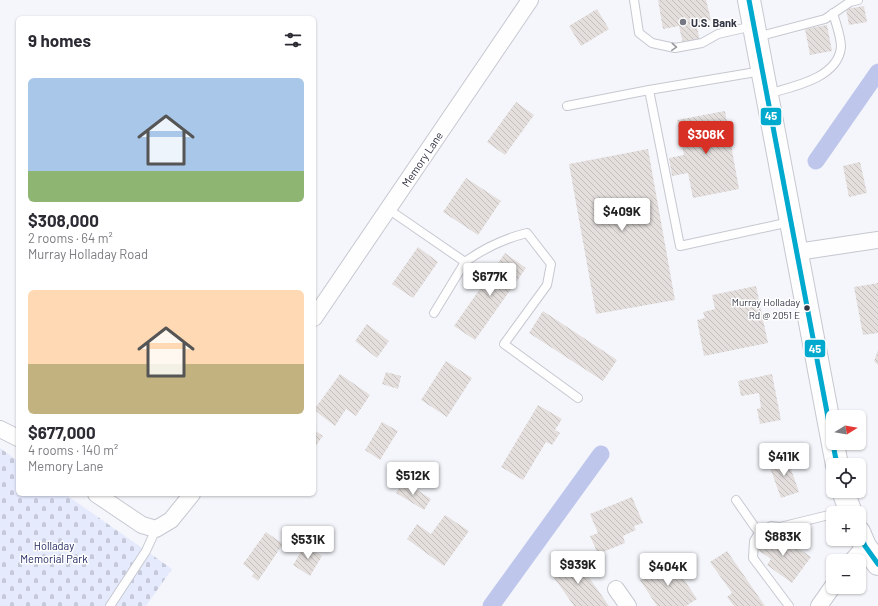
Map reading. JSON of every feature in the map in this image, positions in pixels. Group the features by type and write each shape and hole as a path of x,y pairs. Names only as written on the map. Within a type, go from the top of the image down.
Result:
{"main road":[{"path":"749,0 836,458"},
{"path":"859,547 878,564"}],"street":[{"name":"Memory Lane","path":"316,315 530,0"},
{"path":"796,252 878,240"},
{"path":"0,429 16,437"},
{"path":"99,496 142,525 156,529 171,520 190,496"},
{"path":"616,590 628,606"},
{"path":"818,606 827,594"}],"lane":[{"path":"634,0 639,33 652,43 675,48 702,43 718,34 755,32 810,24 833,13 850,2 858,0"},
{"path":"767,94 803,83 828,69 837,59 841,49 841,41 833,13"},
{"path":"567,106 649,90 762,71"},
{"path":"649,90 680,246 791,222"},
{"path":"388,209 464,262"},
{"path":"434,312 464,262 482,250 507,238 527,233 551,264 547,285 504,344 578,398"},
{"path":"736,500 759,533"},
{"path":"788,606 754,558 754,541 759,533 771,526 780,527 826,513"},
{"path":"110,606 146,551 156,529"}],"green space":[{"name":"Holladay Memorial Park","path":"0,448 16,460 16,496 68,496 172,569 146,606 0,606"}],"building":[{"name":"U.S. Bank","path":"658,0 706,0 711,20 696,23 700,41 683,44 679,26 663,29"},
{"path":"864,6 867,22 849,25 846,9"},
{"path":"597,9 609,29 581,46 569,26"},
{"path":"827,25 832,51 810,55 805,29"},
{"path":"516,102 534,115 505,155 487,142"},
{"path":"725,111 739,189 693,198 688,173 672,176 669,158 684,155 677,120"},
{"path":"648,149 675,300 596,314 569,164"},
{"path":"860,162 867,193 849,197 843,166"},
{"path":"466,178 501,201 478,235 443,212"},
{"path":"418,247 438,262 413,298 392,284"},
{"path":"505,253 526,268 475,340 454,326"},
{"path":"878,283 878,333 863,335 854,287"},
{"path":"756,286 768,343 704,356 697,320 705,318 703,312 715,309 712,295"},
{"path":"543,311 617,360 603,381 529,333"},
{"path":"367,324 389,341 377,358 355,341"},
{"path":"878,350 878,365 874,361"},
{"path":"446,361 472,378 447,417 421,400"},
{"path":"386,372 401,376 398,389 382,384"},
{"path":"340,374 370,395 356,416 346,409 335,426 316,412 316,407"},
{"path":"772,374 781,420 760,424 757,409 761,408 759,393 741,396 738,381"},
{"path":"538,405 562,419 555,430 560,433 552,445 546,442 523,480 501,467"},
{"path":"382,422 398,431 380,460 365,450"},
{"path":"316,431 323,436 316,445"},
{"path":"786,455 799,492 781,498 768,462"},
{"path":"403,481 431,499 424,510 396,493"},
{"path":"632,497 643,523 634,526 636,530 623,536 625,543 598,554 590,536 598,533 590,514"},
{"path":"445,515 469,531 444,566 407,539 417,524 431,534"},
{"path":"266,532 283,544 258,581 252,576 254,573 243,564"},
{"path":"766,533 781,545 785,539 811,557 792,583 767,565 771,559 755,548"},
{"path":"305,545 322,556 310,576 293,565"},
{"path":"727,551 765,606 734,606 727,597 732,593 710,562"},
{"path":"574,556 609,606 574,606 550,572"},
{"path":"671,560 697,599 686,606 657,606 640,580"}],"waterway":[{"path":"816,161 878,72"},
{"path":"491,606 601,454"}],"transit line":[{"name":"45","path":"749,0 836,458"},
{"name":"45","path":"865,546 878,564"}],"place":[{"name":"U.S. Bank","path":"683,22"},
{"name":"Murray Holladay Rd @ 2051 E","path":"807,308"}]}
